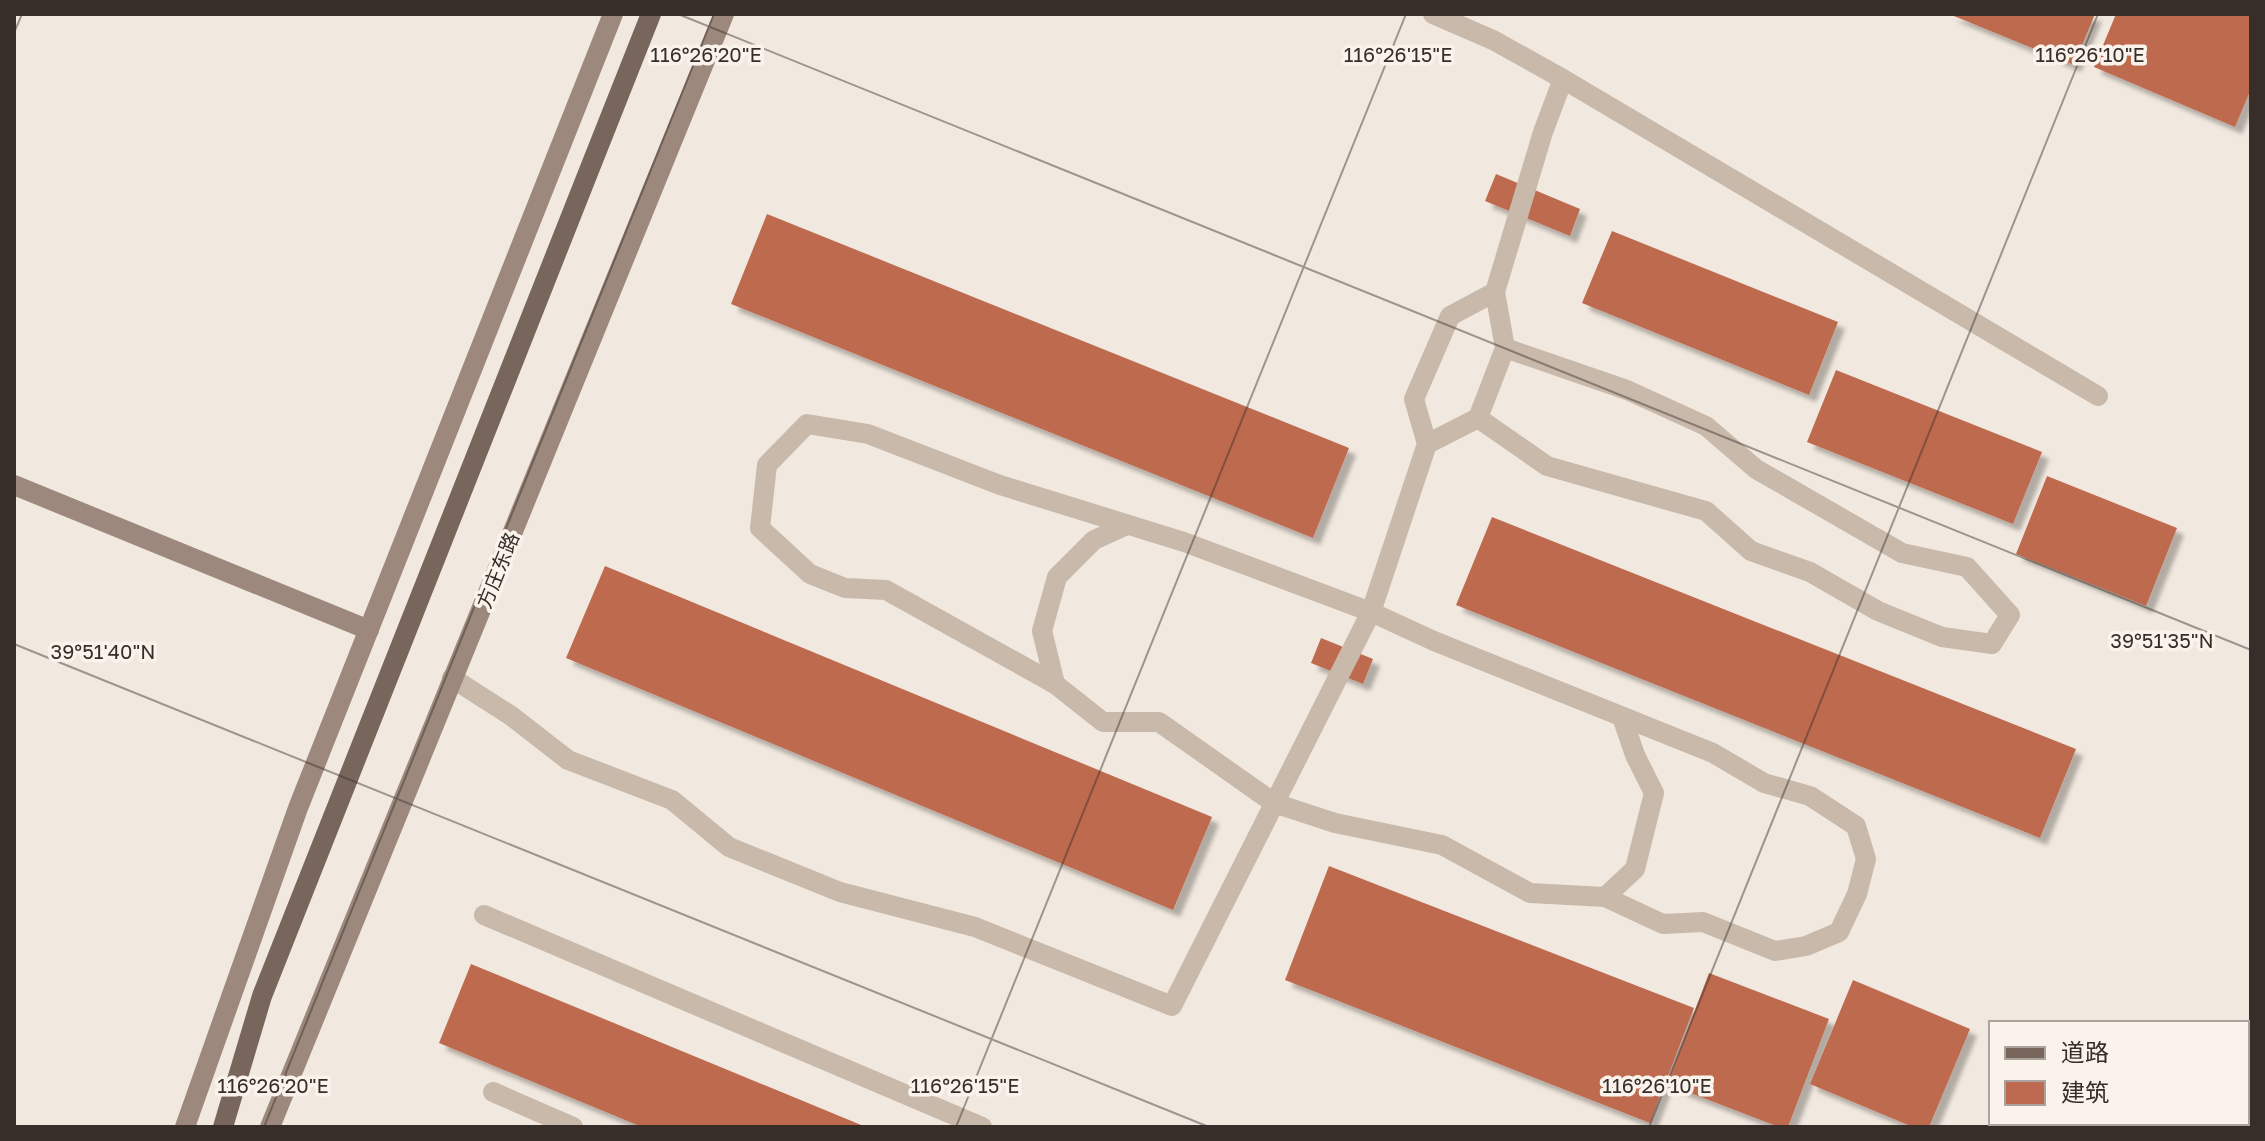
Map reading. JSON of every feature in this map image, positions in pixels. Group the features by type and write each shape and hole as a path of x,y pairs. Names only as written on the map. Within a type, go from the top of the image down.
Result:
{"main road":[{"path":"185,1127 298,808 613,14"},
{"path":"223,1127 262,996 651,14"},
{"name":"方庄东路","path":"270,1127 724,14"},
{"path":"14,485 369,630"}],"street":[{"path":"1433,14 1493,40 1563,79 2098,396"},
{"path":"1427,444 1478,418 1505,348 1495,292 1543,132 1563,79"},
{"path":"452,678 510,715 568,760 672,800 729,847 840,892 975,927 1172,1006 1371,612 1427,444 1414,399 1450,316 1495,292"},
{"path":"1478,418 1547,466 1706,511 1751,551 1810,572 1878,611 1942,637 1992,644 2010,615 1967,567 1902,553 1756,469 1706,426 1627,390 1505,348"},
{"path":"807,424 868,434 1000,485 1184,542 1371,612 1434,641 1713,753 1764,783 1810,796 1856,826 1866,859 1857,894 1839,932 1806,946 1775,951 1703,922 1663,924 1605,897 1530,893 1442,845 1335,823 1274,803 1159,722 1103,722 1055,684 886,590 845,588 810,574 760,528 767,465 807,424"},
{"path":"1055,684 1042,631 1057,577 1094,540 1127,525"},
{"path":"1605,897 1635,869 1654,793 1635,755 1622,717"},
{"path":"484,915 982,1127"},
{"path":"493,1092 573,1127"}],"building":[{"path":"1949,14 2095,14 2074,65"},
{"path":"2116,14 2251,14 2251,89 2235,127 2094,67"},
{"path":"1496,174 1580,209 1570,236 1485,201"},
{"path":"767,214 1349,448 1313,538 731,304"},
{"path":"1612,231 1838,322 1809,395 1582,303"},
{"path":"1836,370 2042,452 2013,524 1807,442"},
{"path":"2047,476 2177,528 2146,606 2016,554"},
{"path":"1492,517 2076,749 2040,838 1456,605"},
{"path":"605,566 1212,817 1173,910 566,658"},
{"path":"1321,638 1373,659 1363,684 1311,663"},
{"path":"1329,866 1694,1008 1650,1123 1285,980"},
{"path":"471,964 866,1127 642,1127 439,1043"},
{"path":"1709,973 1829,1019 1788,1127 1779,1127 1667,1084"},
{"path":"1853,980 1970,1029 1929,1127 1913,1127 1810,1084"}]}
